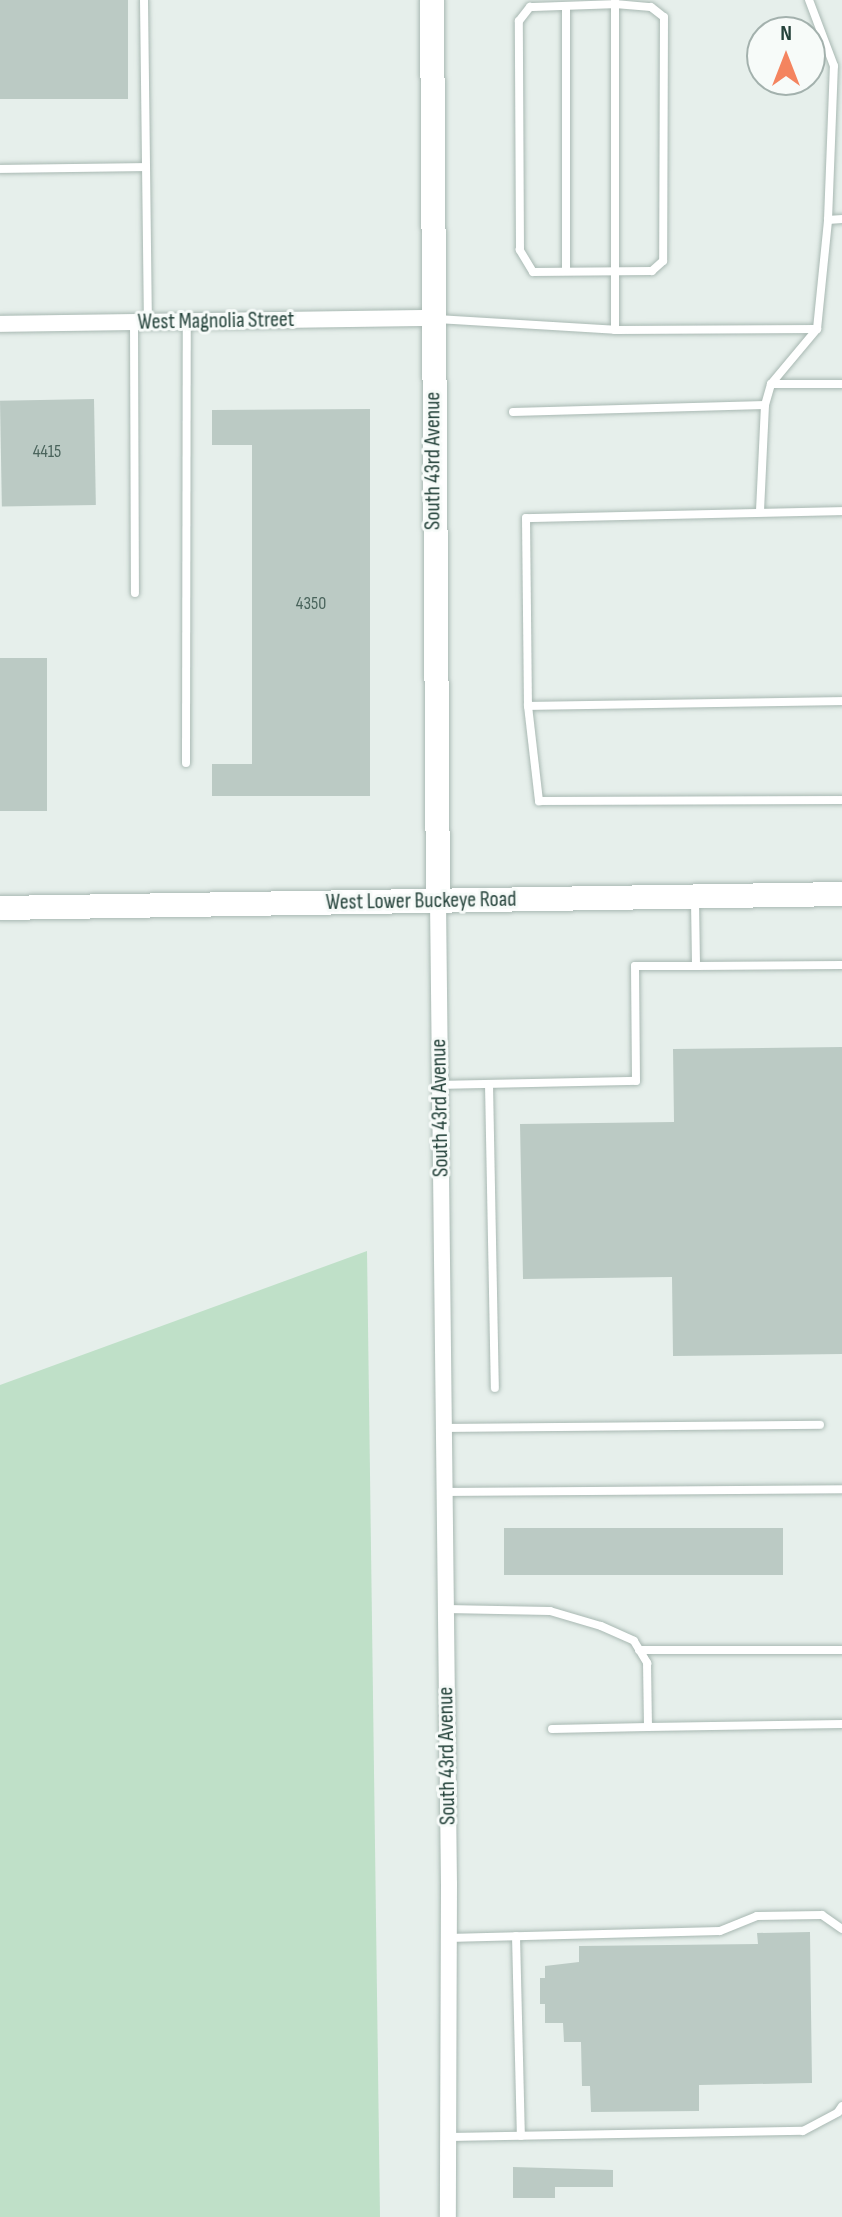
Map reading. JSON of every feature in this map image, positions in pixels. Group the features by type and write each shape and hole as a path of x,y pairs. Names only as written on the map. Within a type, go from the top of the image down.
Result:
{"main road":[{"name":"South 43rd Avenue","path":"432,0 438,901"},
{"name":"West Lower Buckeye Road","path":"0,908 842,894"}],"street":[{"name":"West Magnolia Street","path":"0,324 432,318"},
{"name":"South 43rd Avenue","path":"438,901 446,1609 448,2217"}],"lane":[{"path":"135,593 146,167 144,0"},
{"path":"760,511 765,405 771,384 817,329 828,220 838,66 809,0"},
{"path":"615,2 615,330"},
{"path":"615,2 651,7 664,17 663,261 652,271 533,272 520,250 519,21 530,7 615,2"},
{"path":"566,6 566,271"},
{"path":"0,169 146,167"},
{"path":"828,220 842,219"},
{"path":"432,318 615,330 817,329"},
{"path":"186,763 187,321"},
{"path":"771,384 842,384"},
{"path":"513,412 765,405"},
{"path":"842,511 526,518 528,706 539,801 842,800"},
{"path":"528,706 842,701"},
{"path":"695,897 696,966"},
{"path":"440,1085 636,1081 635,966 842,965"},
{"path":"489,1084 495,1388"},
{"path":"443,1428 820,1425"},
{"path":"444,1492 842,1489"},
{"path":"446,1609 550,1611 601,1626 634,1641 647,1663 648,1727"},
{"path":"639,1650 842,1650"},
{"path":"552,1729 842,1724"},
{"path":"448,1938 720,1931 757,1916 822,1915 842,1929"},
{"path":"516,1936 521,2136"},
{"path":"448,2137 803,2131 838,2112 842,2106"}],"green space":[{"path":"367,1251 380,2217 0,2217 0,1385"}],"building":[{"path":"0,0 128,0 128,99 0,99"},
{"path":"94,399 96,505 2,507 0,401"},
{"path":"370,409 370,796 212,796 212,764 252,764 252,445 212,445 212,410"},
{"path":"0,658 47,658 47,811 0,811"},
{"path":"842,1047 842,1354 673,1356 672,1277 523,1279 520,1124 674,1122 673,1049"},
{"path":"504,1528 783,1528 783,1575 504,1575"},
{"path":"810,1932 812,2083 699,2085 699,2111 591,2112 590,2086 582,2086 581,2042 564,2042 563,2023 545,2023 545,2004 540,2004 540,1978 545,1978 545,1966 579,1962 579,1946 758,1944 757,1933"},
{"path":"513,2167 613,2170 613,2187 555,2187 555,2198 513,2198"}]}
